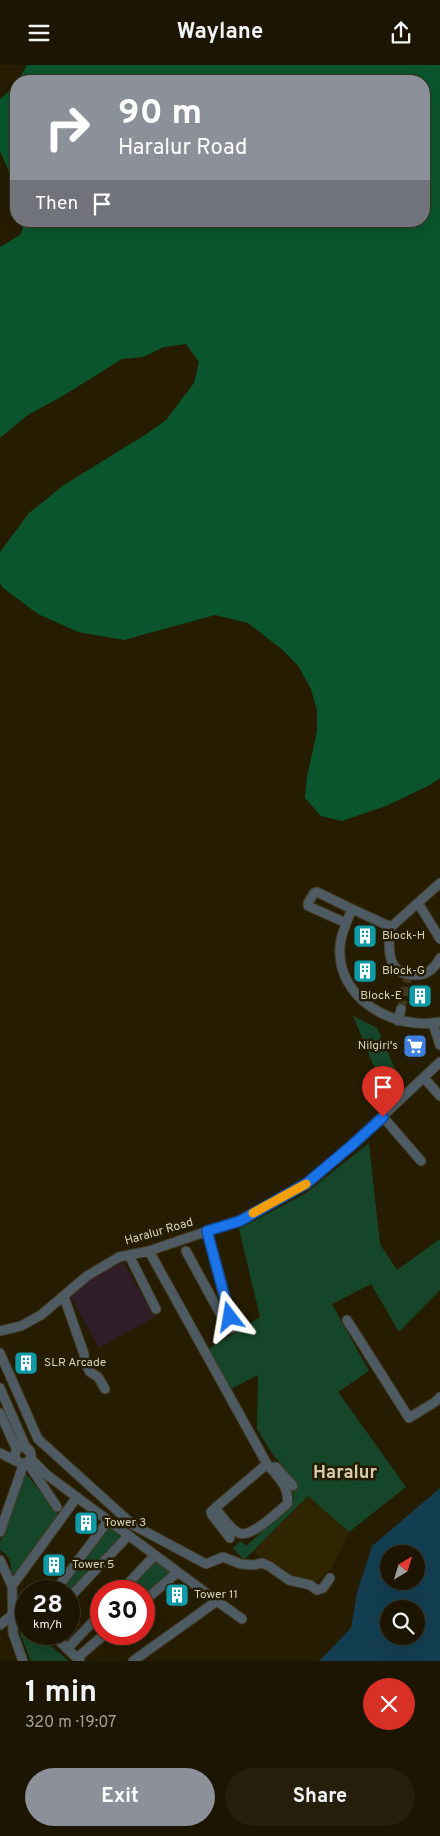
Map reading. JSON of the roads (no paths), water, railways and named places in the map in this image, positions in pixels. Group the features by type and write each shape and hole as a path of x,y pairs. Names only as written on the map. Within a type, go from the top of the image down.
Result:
{"street":[{"path":"440,883 391,927 388,943 392,964 399,972 408,976 423,975 432,970 440,959"},
{"path":"346,923 308,906 314,893 317,892 391,927"},
{"path":"418,903 440,939"},
{"path":"352,909 340,946 341,962 348,981 360,999 379,1013 398,1021 436,1023 440,1045"},
{"path":"398,1021 401,1009"},
{"name":"Haralur Road","path":"0,1331 31,1322 64,1297 87,1276 119,1257 149,1251 240,1221 307,1183 383,1117 440,1062"},
{"path":"424,1078 440,1096"},
{"path":"383,1117 421,1161"},
{"path":"207,1231 230,1314 229,1318 224,1322"},
{"path":"149,1251 261,1453 286,1489 288,1501 286,1504 246,1535 239,1533 215,1508"},
{"path":"186,1251 224,1322 229,1329 233,1328"},
{"path":"129,1255 156,1309"},
{"path":"64,1297 84,1354 85,1363 91,1373 98,1377 105,1389"},
{"path":"347,1320 409,1419 440,1397"},
{"path":"0,1353 38,1439 133,1525 206,1564 223,1557 241,1564 254,1565 262,1563 290,1580 310,1585 316,1590 323,1588 330,1578"},
{"path":"0,1388 25,1459 57,1507"},
{"path":"0,1413 17,1450 15,1456 25,1459 242,1619"},
{"path":"0,1453 25,1459"},
{"path":"0,1532 25,1459"},
{"path":"268,1465 276,1467 293,1486"},
{"path":"230,1537 211,1512 268,1465"},
{"path":"12,1586 77,1497"},
{"path":"63,1580 108,1521"},
{"path":"80,1586 128,1536"},
{"path":"131,1580 155,1555"},
{"path":"0,1560 12,1586 13,1633 23,1661"},
{"path":"155,1592 178,1572"},
{"path":"133,1661 217,1601"},
{"path":"0,1625 13,1613"},
{"path":"67,1649 90,1625"},
{"path":"63,1645 78,1659 93,1645"}],"water":[{"path":"440,1488 440,1661 319,1661 351,1628 357,1593 372,1546"}],"tunnel":[{"path":"401,1009 408,977"}],"place":[{"name":"Block-H","path":"365,936"},
{"name":"Block-G","path":"365,971"},
{"name":"Block-E","path":"420,996"},
{"name":"Nilgiri's","path":"415,1046"},
{"name":"SLR Arcade","path":"26,1363"},
{"name":"Tower 3","path":"86,1523"},
{"name":"Tower 5","path":"54,1565"},
{"name":"Tower 11","path":"177,1595"}],"district":[{"name":"Haralur","path":"345,1473"}]}
